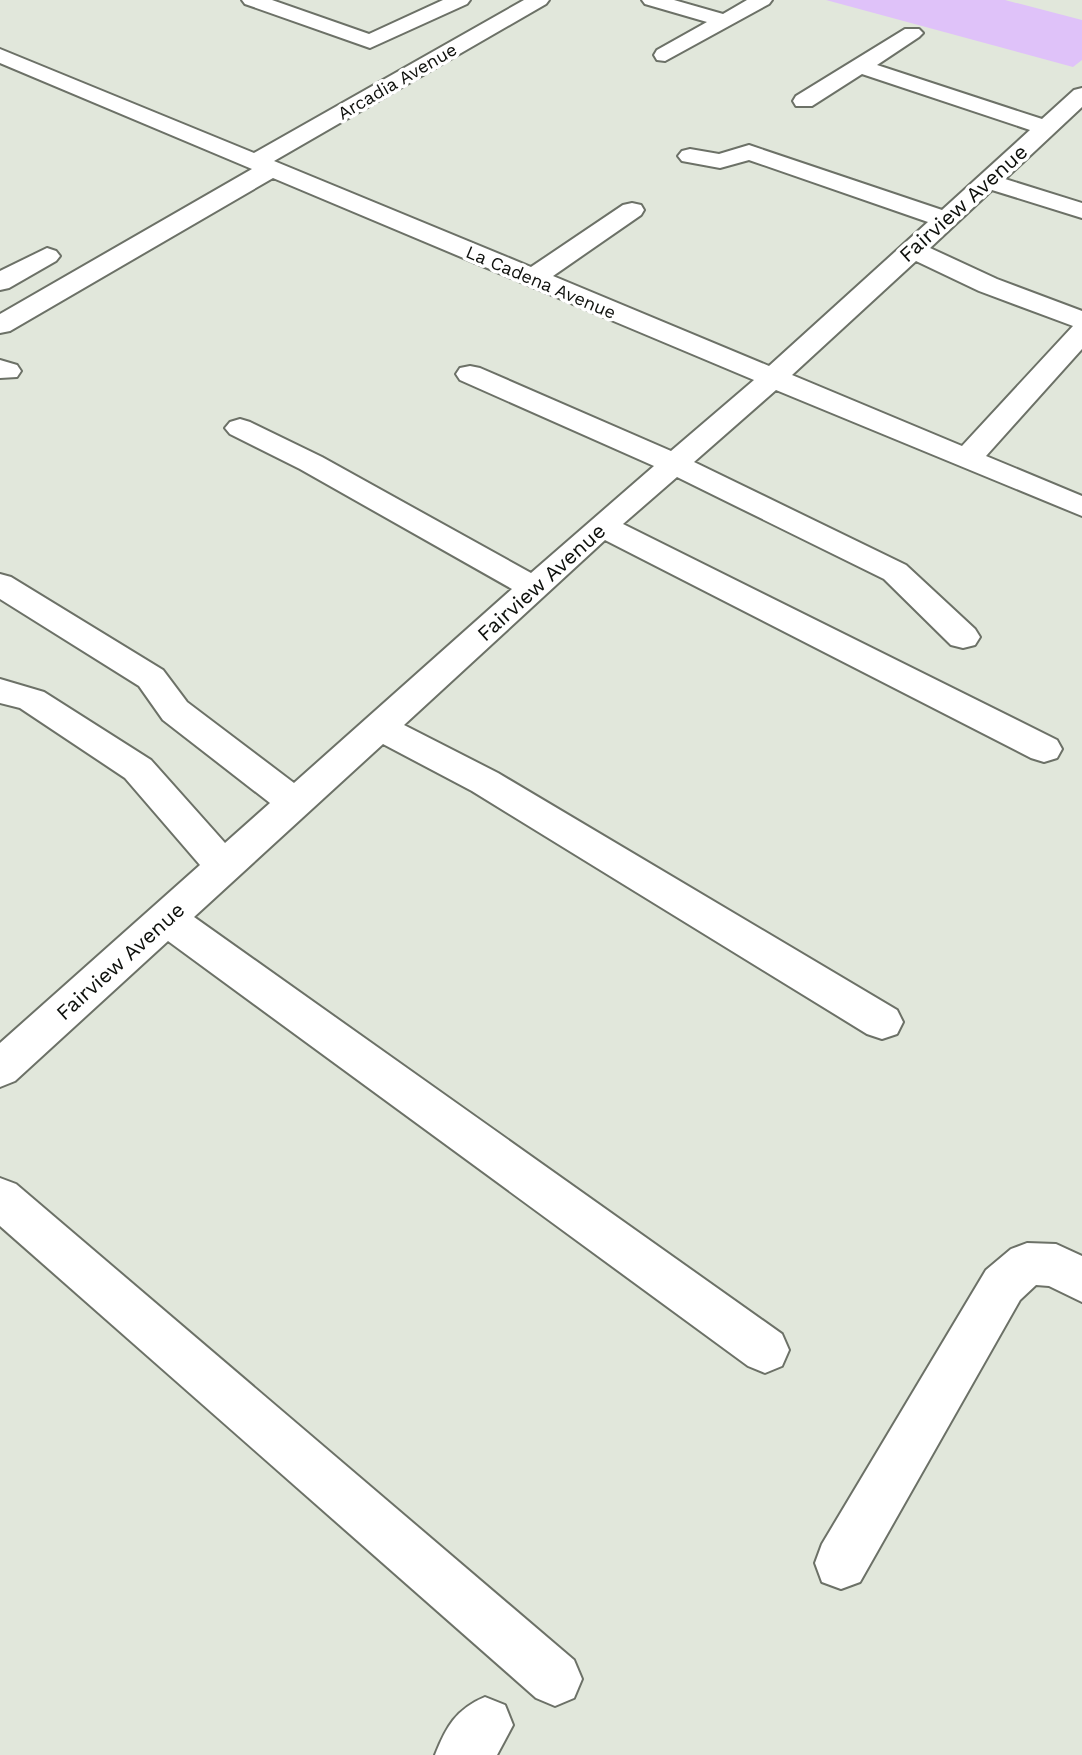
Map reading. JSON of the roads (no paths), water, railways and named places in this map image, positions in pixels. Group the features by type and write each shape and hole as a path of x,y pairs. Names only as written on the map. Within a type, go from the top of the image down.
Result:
{"street":[{"path":"252,0 370,42 460,0"},
{"name":"Arcadia Avenue","path":"0,325 540,0"},
{"path":"652,0 725,21"},
{"path":"665,55 762,0"},
{"path":"804,102 912,33"},
{"name":"La Cadena Avenue","path":"7,65 262,166 1082,507"},
{"path":"859,66 1045,128"},
{"name":"Fairview Avenue","path":"0,1069 602,526 772,378 943,219 1082,95"},
{"path":"690,156 720,161 749,152 943,219"},
{"path":"994,174 1082,195"},
{"path":"994,174 1082,211"},
{"path":"533,278 632,211"},
{"path":"911,249 988,285 1082,320"},
{"path":"0,282 47,256"},
{"path":"967,459 1082,332"},
{"path":"470,374 673,463 895,572 963,637"},
{"path":"240,428 311,463 534,588"},
{"path":"602,526 1044,749"},
{"path":"0,584 151,678 175,711 295,803"},
{"path":"0,691 32,700 138,769 224,867"},
{"path":"379,727 485,782 882,1022"},
{"path":"167,919 765,1350"},
{"path":"0,1198 555,1679"},
{"path":"841,1563 1003,1285 1027,1264 1056,1265 1082,1281"}]}
